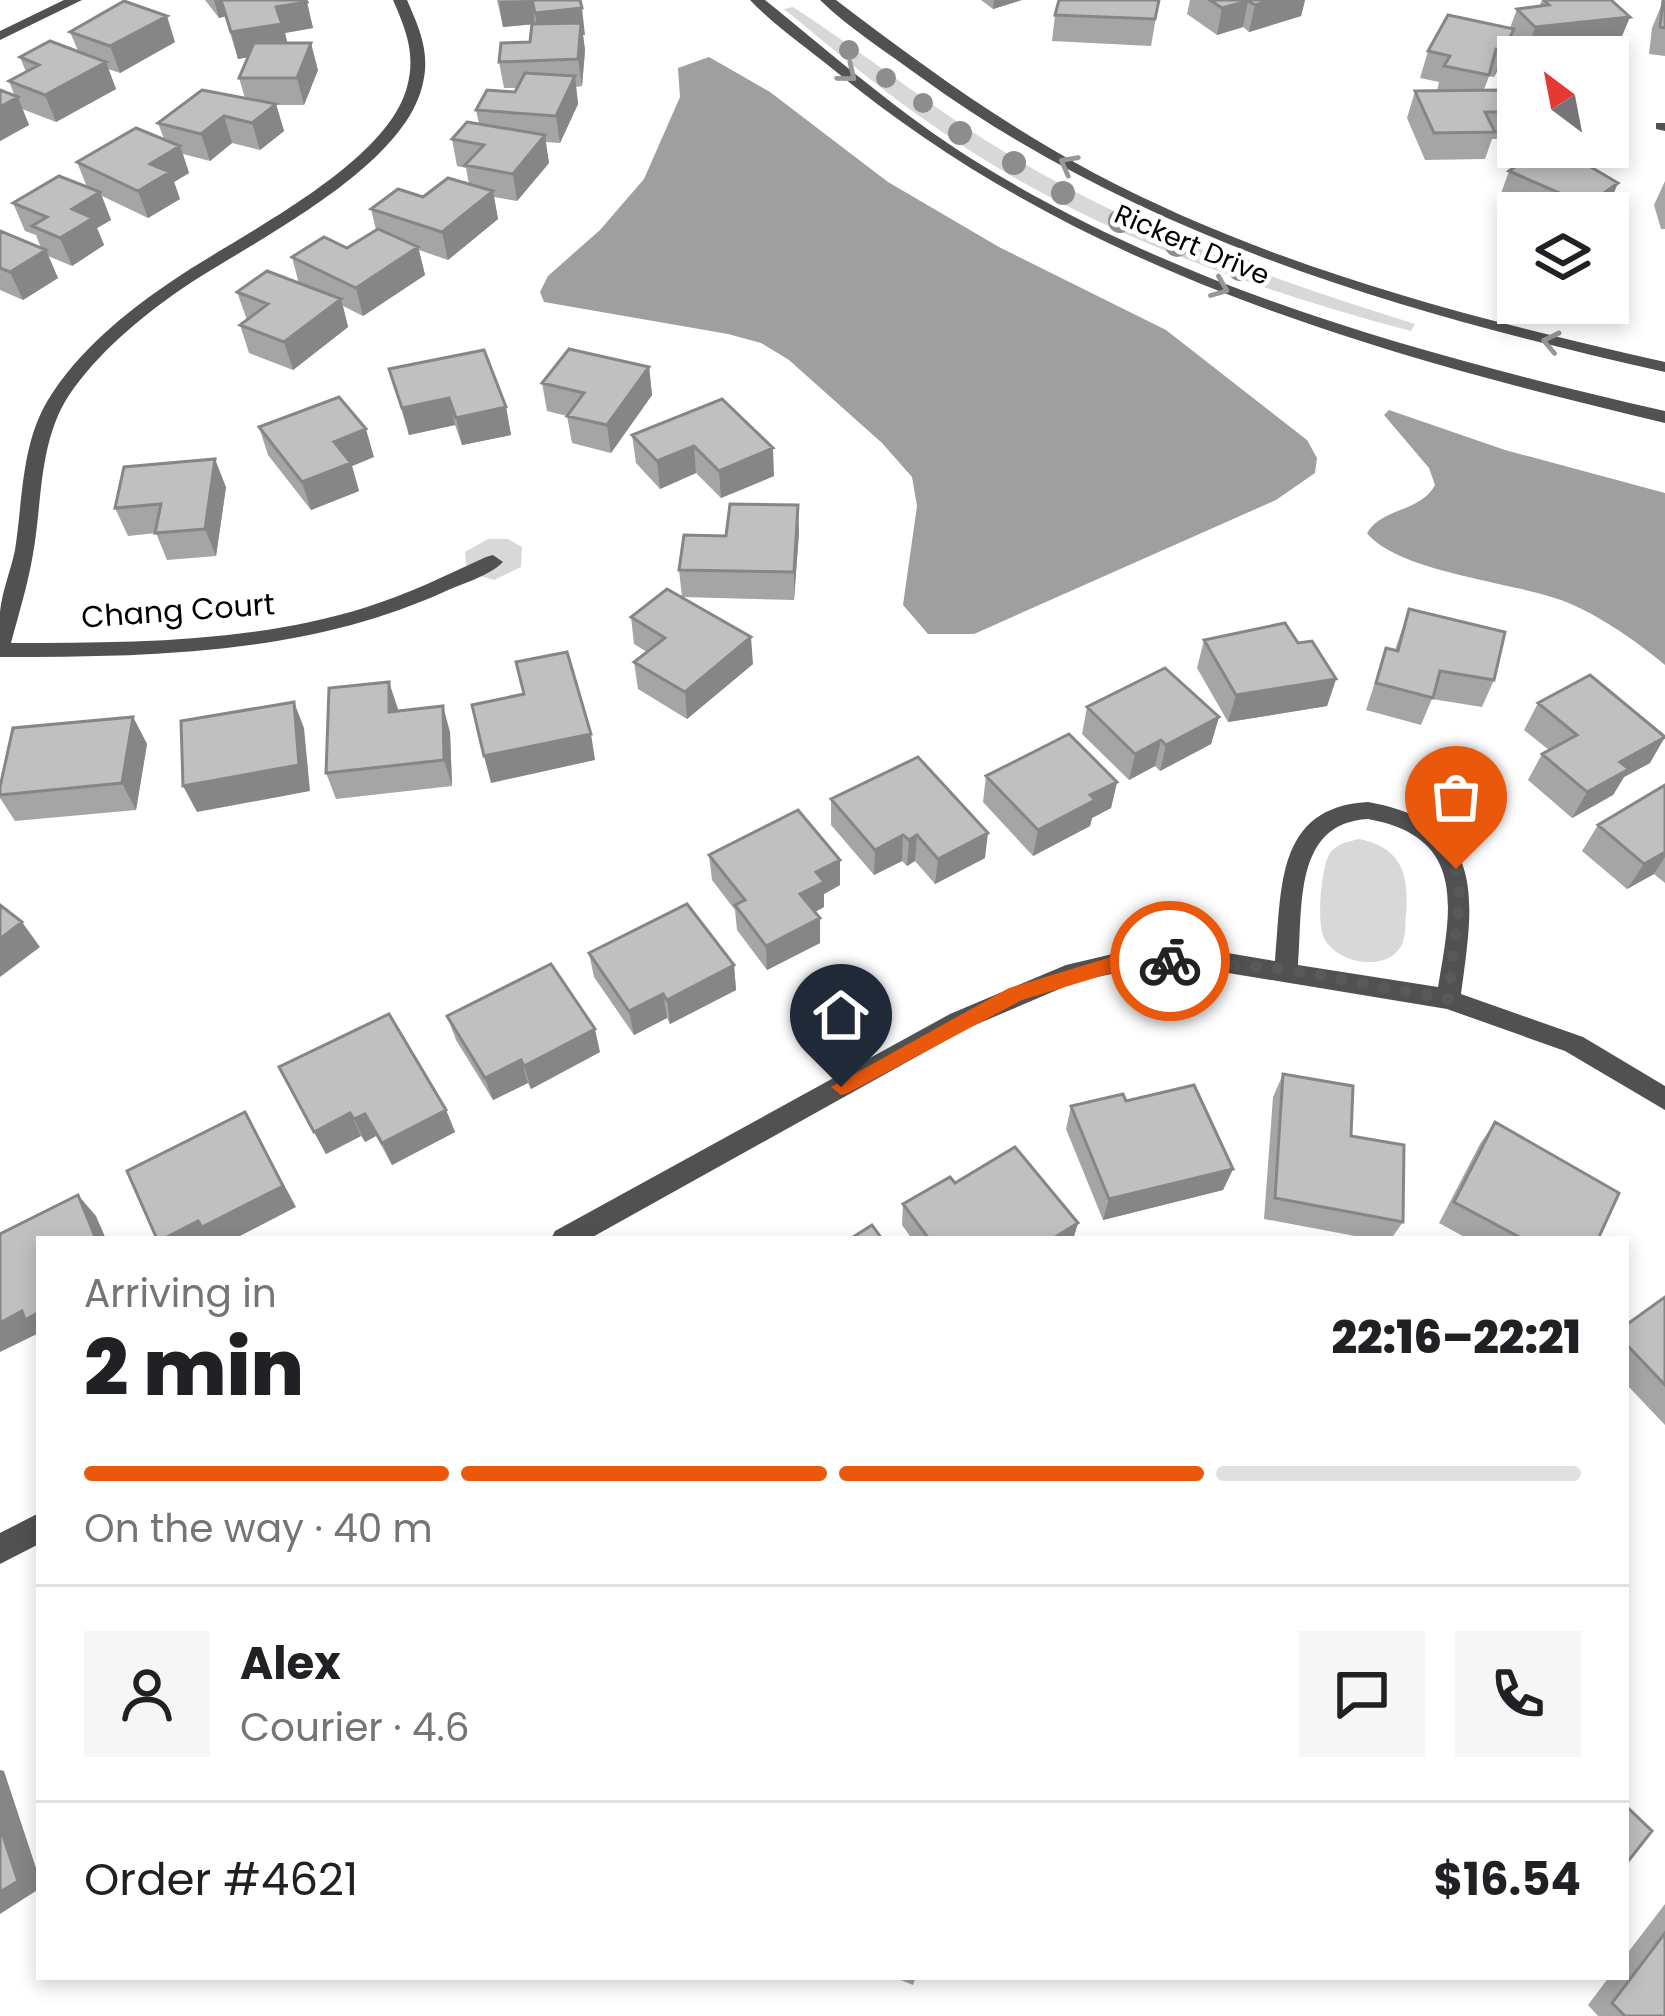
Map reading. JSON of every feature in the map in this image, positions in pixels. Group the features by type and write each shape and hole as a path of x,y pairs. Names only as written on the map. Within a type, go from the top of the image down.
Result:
{"street":[{"path":"0,36 75,0"},
{"path":"0,649 23,554 39,441 56,401 88,362 152,304 331,189 385,136 409,99 418,62 416,35 400,0"},
{"name":"Rickert Drive","path":"757,0 911,125 994,179 1094,233 1229,292 1362,338 1539,389 1665,417"},
{"name":"Rickert Drive","path":"827,0 1014,134 1119,192 1240,245 1391,298 1522,336 1665,368"},
{"name":"Chang Court","path":"0,649 141,649 305,631 368,614 493,562"},
{"path":"1286,969 1302,850 1312,830 1352,811 1379,811 1428,832 1456,869 1460,897 1448,999"},
{"path":"570,1236 1016,994 1121,962 1210,960 1448,999 1574,1044 1665,1099"},
{"path":"0,1550 36,1530"}],"shaded area":[{"path":"793,7 983,139 1107,208 1259,272 1415,324 1411,331 1224,273 1046,195 896,99 784,9"},
{"path":"709,57 770,92 888,182 999,247 1166,330 1307,440 1317,458 1315,473 1276,500 974,634 928,634 903,605 917,506 912,477 882,443 789,360 761,343 544,302 540,292 548,276 600,230 644,179 680,97 678,68"},
{"path":"1389,410 1505,450 1665,493 1665,665 1616,628 1575,606 1429,567 1382,546 1367,533 1382,519 1429,494 1435,485 1429,468 1384,415"},
{"path":"488,539 508,539 522,547 521,567 494,580 467,572 465,552"},
{"path":"1359,839 1394,856 1406,887 1403,942 1397,952 1377,962 1342,955 1322,933 1322,886 1328,857 1337,846"}],"building":[{"path":"221,0 307,2 276,7 282,24 231,32"},
{"path":"532,0 580,0 582,8 535,13"},
{"path":"1059,0 1159,0 1155,19 1055,15"},
{"path":"1210,0 1272,0 1222,8"},
{"path":"1544,0 1611,0 1630,17 1535,27 1517,9 1549,5"},
{"path":"124,1 167,16 110,46 70,32"},
{"path":"1665,2 1665,28 1660,27"},
{"path":"1448,15 1514,29 1510,36 1497,36 1489,75 1444,66 1450,56 1428,51"},
{"path":"581,23 578,59 499,62 501,43 530,42 532,24"},
{"path":"50,41 106,62 45,95 9,81 39,65 20,57"},
{"path":"254,43 311,43 297,78 239,78"},
{"path":"525,73 575,76 556,116 476,110 487,90 515,92"},
{"path":"0,90 18,97 0,107"},
{"path":"202,90 276,104 252,123 224,116 201,134 158,123"},
{"path":"1497,90 1497,112 1485,112 1495,132 1434,133 1415,91"},
{"path":"467,122 545,135 513,174 465,165 484,145 452,139"},
{"path":"136,128 180,146 150,164 170,172 138,191 77,162"},
{"path":"1592,168 1618,183 1605,192 1557,192 1509,171"},
{"path":"59,176 100,192 72,209 93,218 60,238 32,226 47,217 13,203"},
{"path":"448,178 493,191 442,232 371,209 398,189 423,197"},
{"path":"378,229 418,247 356,288 292,257 324,237 347,248"},
{"path":"0,231 46,250 10,272 0,268"},
{"path":"267,271 341,299 284,342 240,325 268,304 237,292"},
{"path":"569,349 649,367 607,425 567,416 584,393 542,383"},
{"path":"484,350 506,407 456,418 449,398 402,408 389,369"},
{"path":"339,397 366,429 334,442 351,463 302,482 259,427"},
{"path":"722,399 773,448 719,471 694,446 657,461 632,435"},
{"path":"215,459 205,529 155,533 161,504 115,508 124,467"},
{"path":"730,504 798,505 794,572 679,570 684,535 726,536"},
{"path":"667,589 751,637 685,692 634,662 665,638 631,617"},
{"path":"1409,609 1505,632 1494,680 1440,671 1433,698 1376,683 1386,648 1398,651"},
{"path":"1285,623 1298,643 1312,641 1336,679 1236,695 1204,640"},
{"path":"567,652 591,734 484,756 472,705 524,694 516,662"},
{"path":"1165,668 1219,717 1166,745 1161,740 1135,754 1087,707"},
{"path":"1590,675 1665,737 1620,762 1629,769 1587,792 1542,754 1577,735 1538,703"},
{"path":"389,682 389,712 443,706 444,760 326,773 329,688"},
{"path":"294,702 299,765 183,786 181,721"},
{"path":"133,717 122,783 0,795 13,728"},
{"path":"1069,734 1117,782 1090,795 1095,800 1038,830 986,776"},
{"path":"918,757 988,833 938,859 917,835 909,840 903,835 875,850 831,799"},
{"path":"1665,785 1665,852 1644,864 1598,825"},
{"path":"798,810 840,860 816,872 824,882 800,894 820,918 766,946 735,905 745,900 709,855"},
{"path":"687,904 734,965 667,1000 663,994 629,1011 589,953"},
{"path":"0,905 22,922 0,939"},
{"path":"551,964 595,1029 524,1066 521,1060 485,1078 447,1016"},
{"path":"389,1014 446,1110 382,1143 365,1114 354,1119 350,1113 314,1132 279,1067"},
{"path":"1283,1074 1353,1086 1351,1136 1404,1145 1403,1222 1275,1198"},
{"path":"1194,1085 1233,1169 1109,1199 1071,1106 1123,1094 1126,1101"},
{"path":"245,1112 283,1186 202,1227 198,1221 169,1236 156,1236 127,1171"},
{"path":"1495,1122 1619,1193 1599,1236 1517,1236 1454,1202"},
{"path":"1015,1147 1078,1223 1057,1236 927,1236 903,1204 950,1177 955,1183"},
{"path":"78,1195 95,1236 36,1236 36,1314 25,1320 22,1311 0,1323 0,1234"},
{"path":"872,1225 880,1236 855,1236"},
{"path":"1665,1297 1665,1385 1629,1347 1629,1323"},
{"path":"1629,1809 1652,1831 1629,1860"},
{"path":"0,1827 18,1881 0,1892"},
{"path":"1665,1933 1665,2016 1625,2016 1612,2003"}],"way so far":[{"path":"1170,961 1210,960 1286,969 1448,999 1460,897 1456,869"}],"route":[{"path":"841,1087 1016,994 1121,962 1170,961"}]}
